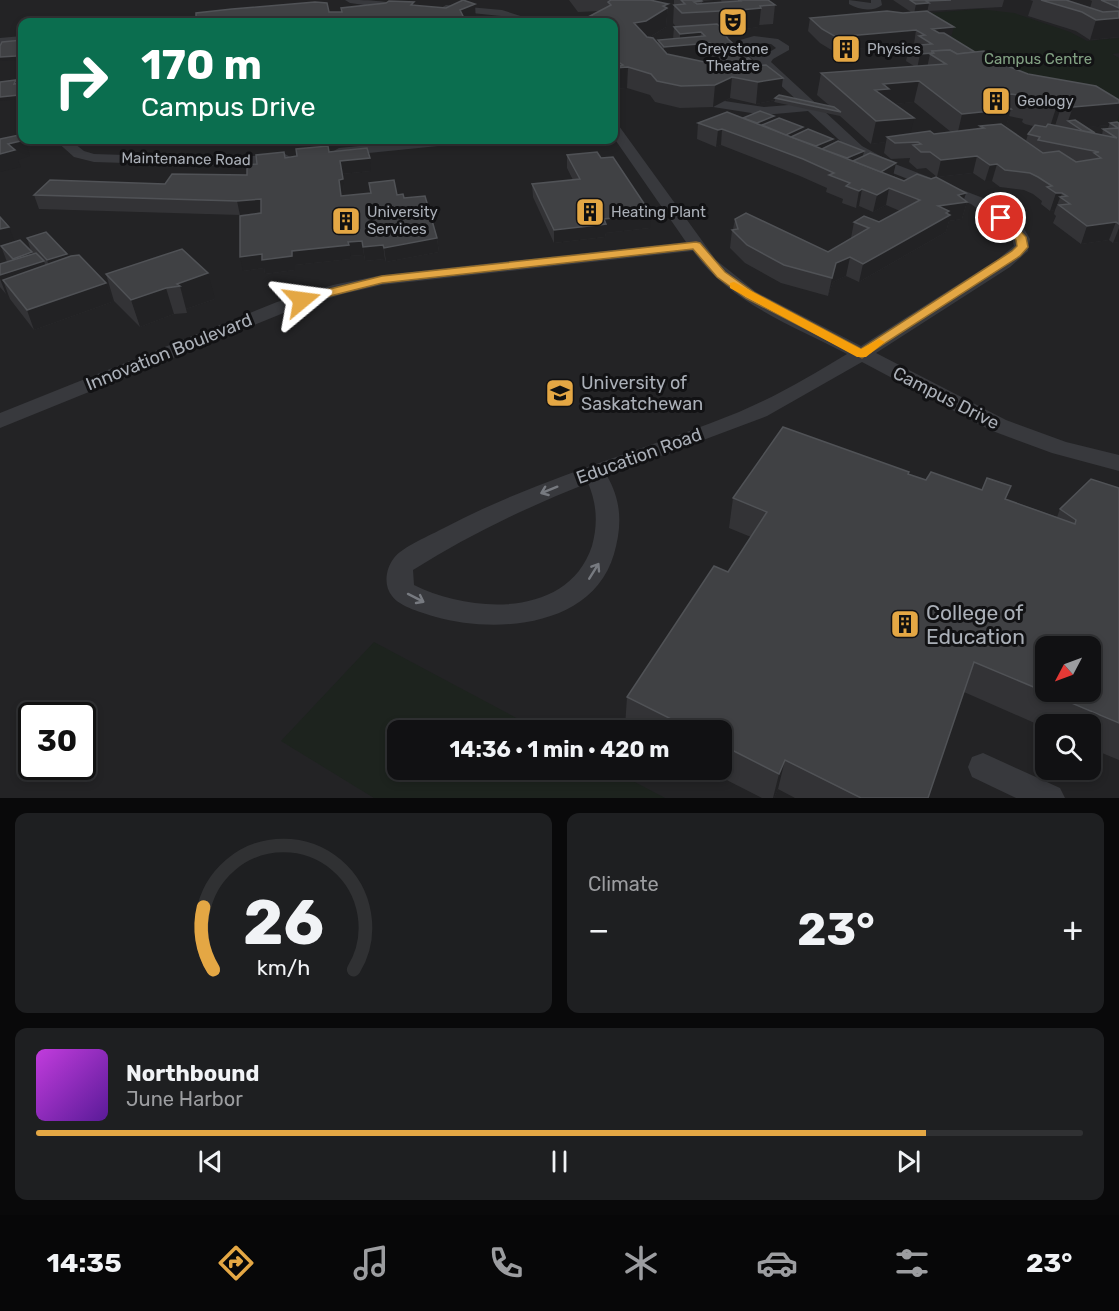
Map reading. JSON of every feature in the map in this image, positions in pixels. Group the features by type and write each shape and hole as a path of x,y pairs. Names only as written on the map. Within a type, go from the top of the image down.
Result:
{"street":[{"path":"350,0 415,7"},
{"path":"854,0 853,3 862,6 877,2"},
{"path":"349,12 372,4"},
{"path":"434,8 486,10 521,18"},
{"path":"0,40 18,39"},
{"path":"763,57 812,107"},
{"path":"718,104 764,111 812,107"},
{"name":"Education Road","path":"599,471 609,524 603,554 592,576 568,597 554,604 518,615 496,615 432,605 402,591 399,572 404,563 477,521 599,471 758,411 834,373 1004,262 1022,247 1022,239 1010,224 977,201 870,158 857,149 812,107"},
{"name":"Campus Drive","path":"618,135 696,246 721,275 750,296 959,407 1015,432 1060,448 1119,463"},
{"name":"Maintenance Road","path":"67,144 79,154 94,158 221,162 297,157"},
{"path":"328,153 385,144"},
{"name":"Innovation Boulevard","path":"0,421 277,309 339,289 382,280 696,246"},
{"path":"983,767 1050,798"}],"shaded area":[{"name":"University of Saskatchewan","path":"0,0 1119,0 1119,798 0,798"}],"green space":[{"name":"Campus Centre","path":"979,9 1014,13 1070,32 1087,41 1119,38 1119,53 1112,54 1119,58 1119,124 941,44 930,13"},
{"path":"374,642 520,720 387,720 387,780 631,780 665,798 374,798 281,741"}],"building":[{"path":"463,0 475,4 460,10 464,18 196,18 196,13 315,2 327,3 329,12 342,12 341,8 389,1 414,2 411,5 446,8"},
{"path":"611,0 650,0 668,4 663,6 667,8 646,21 634,23 647,37 653,38 667,54 733,68 766,65 783,78 758,82 732,77 715,85 681,86 657,81 651,74 628,67 618,68 623,65 618,62 618,18 593,18 595,17 590,16 611,5 608,2"},
{"path":"681,0 702,1 694,2 697,4 768,0 775,5 740,10 682,13 674,5 685,4"},
{"path":"910,0 951,0 926,1 929,3 916,4"},
{"path":"1041,0 1066,0 1103,12 1119,11 1119,18 1096,20 1082,12"},
{"path":"1101,0 1119,0 1119,8"},
{"path":"887,11 903,13 927,11 954,27 932,29 944,33 975,52 957,54 950,50 920,54 909,46 932,44 919,36 925,35 916,30 836,37 822,29 810,18"},
{"path":"717,24 729,34 725,35 728,39 750,59 746,59 748,61 730,63 710,43 664,47 658,40 705,36 701,32 680,34 674,27"},
{"path":"18,40 16,56 0,57 2,42"},
{"path":"905,43 910,46 908,53 901,54 888,45"},
{"path":"950,50 957,54 984,51 1010,67 1028,74 1096,86 1119,100 1119,103 1073,107 1062,104 1056,108 1031,102 1028,100 1030,97 1011,94 991,95 1011,109 962,114 919,81 883,84 889,89 875,90 914,118 876,121 821,73 946,64 930,54 934,53 932,51"},
{"path":"16,80 14,84 18,84 18,95 0,97 0,82"},
{"path":"779,95 834,107 841,112 775,98"},
{"path":"760,111 774,116 757,123 743,118"},
{"path":"727,112 904,181 917,174 931,179 936,177 966,193 958,195 967,202 938,206 949,211 946,213 950,215 863,264 850,257 836,263 832,278 784,265 747,245 732,230 738,229 735,219 746,213 828,252 869,228 854,222 864,216 879,222 920,200 889,188 877,195 862,189 859,191 846,186 850,183 829,175 834,173 803,159 722,129 718,130 698,123"},
{"path":"779,118 803,127 786,135 762,125"},
{"path":"1075,120 1095,133 1083,131 1068,121"},
{"path":"1110,123 1119,123 1119,224 1116,222 1087,226 1059,205 1070,204 1060,197 1067,196 1056,193 1047,187 1052,186 1030,173 1005,170 997,164 990,165 977,156 941,160 930,152 921,152 913,145 921,144 918,142 895,143 887,137 930,131 934,134 1001,124 1043,153 1059,151 1076,162 1101,158 1094,153 1099,152 1038,140 1040,137 1028,134 1035,125 1046,127 1048,124 1117,138 1103,129 1118,128"},
{"path":"808,129 833,139 816,146 791,137"},
{"path":"18,135 18,142 8,144 15,150 0,154 0,139"},
{"path":"838,141 864,151 847,158 822,149"},
{"name":"University Services","path":"328,146 329,152 367,148 370,158 340,161 343,179 339,180 341,196 371,193 369,183 394,180 397,195 403,194 404,198 425,196 437,238 384,248 383,245 363,247 362,241 348,242 349,245 292,251 292,256 262,260 262,254 240,257 240,216 261,213 261,199 237,201 34,195 50,180 165,184 172,174 247,175 247,165 257,164 256,155 284,152 285,158 297,156 296,149"},
{"name":"Heating Plant","path":"597,152 601,158 613,157 651,214 604,219 606,224 554,230 532,184 580,179 567,155"},
{"path":"870,153 896,163 881,172 853,161"},
{"path":"0,217 9,227 0,229"},
{"path":"46,232 67,254 47,260 27,238"},
{"path":"20,240 32,252 13,259 1,246"},
{"path":"182,249 208,273 177,284 180,286 166,288 131,300 106,274"},
{"path":"36,253 44,261 0,275 0,264"},
{"path":"79,255 106,283 27,310 3,280 71,256"},
{"name":"College of Education","path":"783,427 926,480 931,472 982,490 987,478 1011,486 1005,499 1075,524 1076,520 1060,509 1091,479 1119,488 1119,723 1069,702 1101,702 1101,636 1035,636 1035,688 974,662 928,798 861,798 785,760 779,774 732,750 732,720 673,720 627,697 714,566 728,572 767,512 733,498"}],"slow traffic":[{"path":"734,285 750,296 862,355 879,342"}],"place":[{"name":"Greystone Theatre","path":"733,22"},
{"name":"Physics","path":"846,49"},
{"name":"Geology","path":"996,101"},
{"name":"Heating Plant","path":"590,212"},
{"name":"University Services","path":"346,221"},
{"name":"University of Saskatchewan","path":"560,393"},
{"name":"College of Education","path":"905,624"}],"route":[{"path":"302,300 382,280 696,246 721,275 750,296 862,355 1016,254 1022,247 1022,239 1017,231 1001,218"}]}
